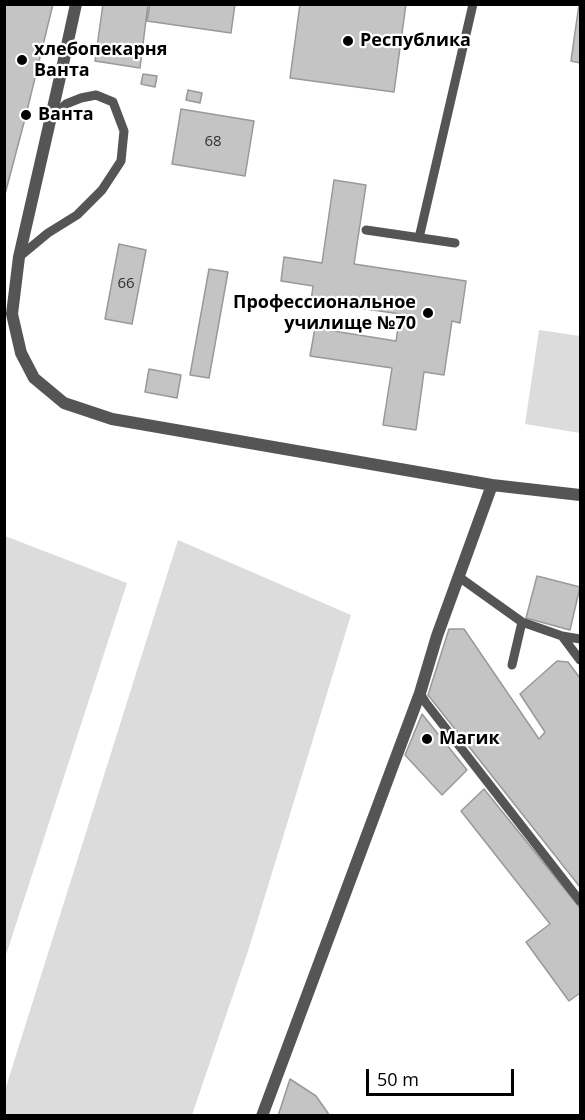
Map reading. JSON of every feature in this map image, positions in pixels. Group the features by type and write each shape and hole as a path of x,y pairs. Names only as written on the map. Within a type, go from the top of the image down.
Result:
{"street":[{"path":"76,4 19,257 12,314 21,353 34,378 64,403 112,419 492,485 580,495"},
{"path":"262,1116 420,693 437,636 492,485"}],"lane":[{"path":"419,238 473,4"},
{"path":"19,257 48,232 77,215 102,190 121,161 124,131 112,102 96,95 81,98 66,104 51,118"},
{"path":"366,230 455,243"},
{"path":"459,577 522,622 562,636 580,639"},
{"path":"512,665 522,622"},
{"path":"562,636 580,660"},
{"path":"420,693 580,901"}],"shaded area":[{"path":"539,330 580,336 580,433 525,424"},
{"path":"5,536 127,583 5,958"},
{"path":"178,540 351,615 249,948 192,1115 5,1115 5,1090"}],"building":[{"name":"хлебопекарня Ванта","path":"4,4 53,4 4,198"},
{"path":"103,4 148,4 140,68 95,61"},
{"path":"150,4 235,4 231,33 147,21"},
{"name":"Республика","path":"300,4 406,4 394,92 290,78"},
{"path":"580,4 580,63 571,61"},
{"path":"143,74 157,76 155,87 141,84"},
{"path":"188,90 202,93 200,103 186,100"},
{"path":"181,109 254,121 245,176 172,164"},
{"path":"334,180 366,185 354,264 466,281 460,323 452,321 444,375 424,372 416,430 383,425 392,368 310,356 315,328 396,341 400,314 311,301 313,286 281,281 284,257 322,263"},
{"path":"119,244 146,250 132,324 105,319"},
{"path":"209,269 228,272 209,378 190,375"},
{"path":"149,369 181,375 177,398 145,392"},
{"path":"537,576 580,587 570,630 526,618"},
{"path":"449,629 464,629 539,739 545,732 520,694 557,661 568,662 580,678 580,887 428,695"},
{"name":"Магик","path":"422,714 467,770 442,795 405,755"},
{"path":"484,789 580,908 580,993 569,1001 526,942 550,924 461,811"},
{"path":"290,1079 316,1096 330,1116 278,1116"}],"place":[{"name":"Республика","path":"348,41"},
{"name":"хлебопекарня Ванта","path":"22,60"},
{"name":"Ванта","path":"26,115"},
{"name":"Профессиональное училище №70","path":"428,313"},
{"name":"Магик","path":"427,739"}]}
